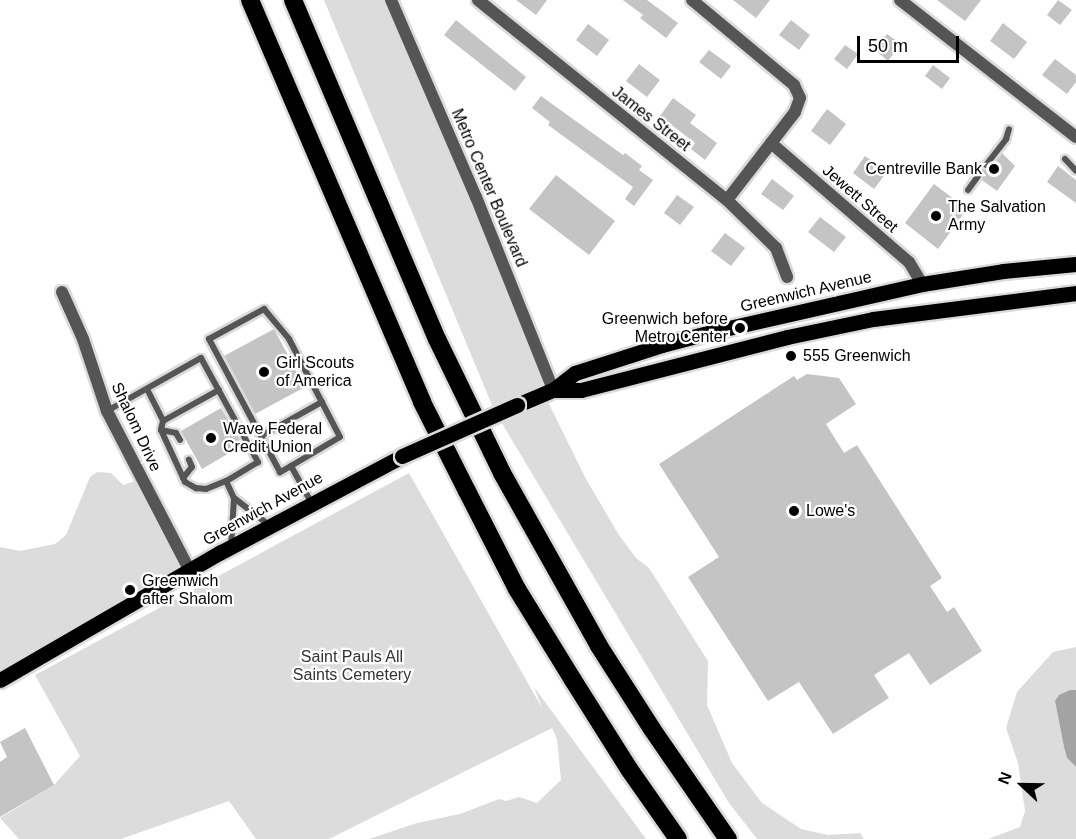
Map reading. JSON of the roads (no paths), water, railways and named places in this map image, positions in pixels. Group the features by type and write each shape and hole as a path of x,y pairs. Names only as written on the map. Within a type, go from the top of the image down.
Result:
{"highway":[{"path":"250,0 422,402 457,472 517,589 623,759 678,839"},
{"path":"293,0 433,330 496,462 549,560 604,654 728,839"}],"main road":[{"name":"Greenwich Avenue","path":"0,680 231,546 311,503 402,456 553,390 575,373 662,345 922,284 1003,271 1076,264"},
{"path":"922,284 927,310"},
{"name":"Greenwich Avenue","path":"553,390 581,390 787,337 927,310 1076,293"}],"street":[{"name":"Metro Center Boulevard","path":"391,0 476,197 553,390"},
{"name":"James Street","path":"478,0 727,200 776,248 787,277"},
{"path":"692,0 794,85 800,98 795,112 727,200"},
{"path":"900,0 1076,137"},
{"name":"Jewett Street","path":"771,143 909,262 922,284"},
{"name":"Shalom Drive","path":"62,292 83,339 107,411 190,571"}],"lane":[{"path":"986,165 1006,139 1009,129"},
{"path":"1065,159 1076,171"},
{"path":"968,190 978,176"},
{"path":"264,309 289,339 322,402 340,437 280,472 209,339 264,309"},
{"path":"107,411 201,358 258,462 226,481 206,489 196,488 183,478 161,430 163,420 147,389"},
{"path":"163,420 219,390"},
{"path":"261,436 322,402"},
{"path":"161,430 176,433 180,440"},
{"path":"183,478 192,467 189,460"},
{"path":"291,466 311,503"},
{"path":"226,481 234,498 269,526"},
{"path":"231,546 234,498"}],"place":[{"name":"Centreville Bank","path":"994,169"},
{"name":"The Salvation Army","path":"936,216"},
{"name":"Greenwich before Metro Center","path":"740,328"},
{"name":"555 Greenwich","path":"791,356"},
{"name":"Girl Scouts of America","path":"264,372"},
{"name":"Wave Federal Credit Union","path":"211,438"},
{"name":"Lowe's","path":"794,511"},
{"name":"Greenwich after Shalom","path":"130,590"}],"park label":[{"name":"Saint Pauls All Saints Cemetery","path":"352,666"}]}
